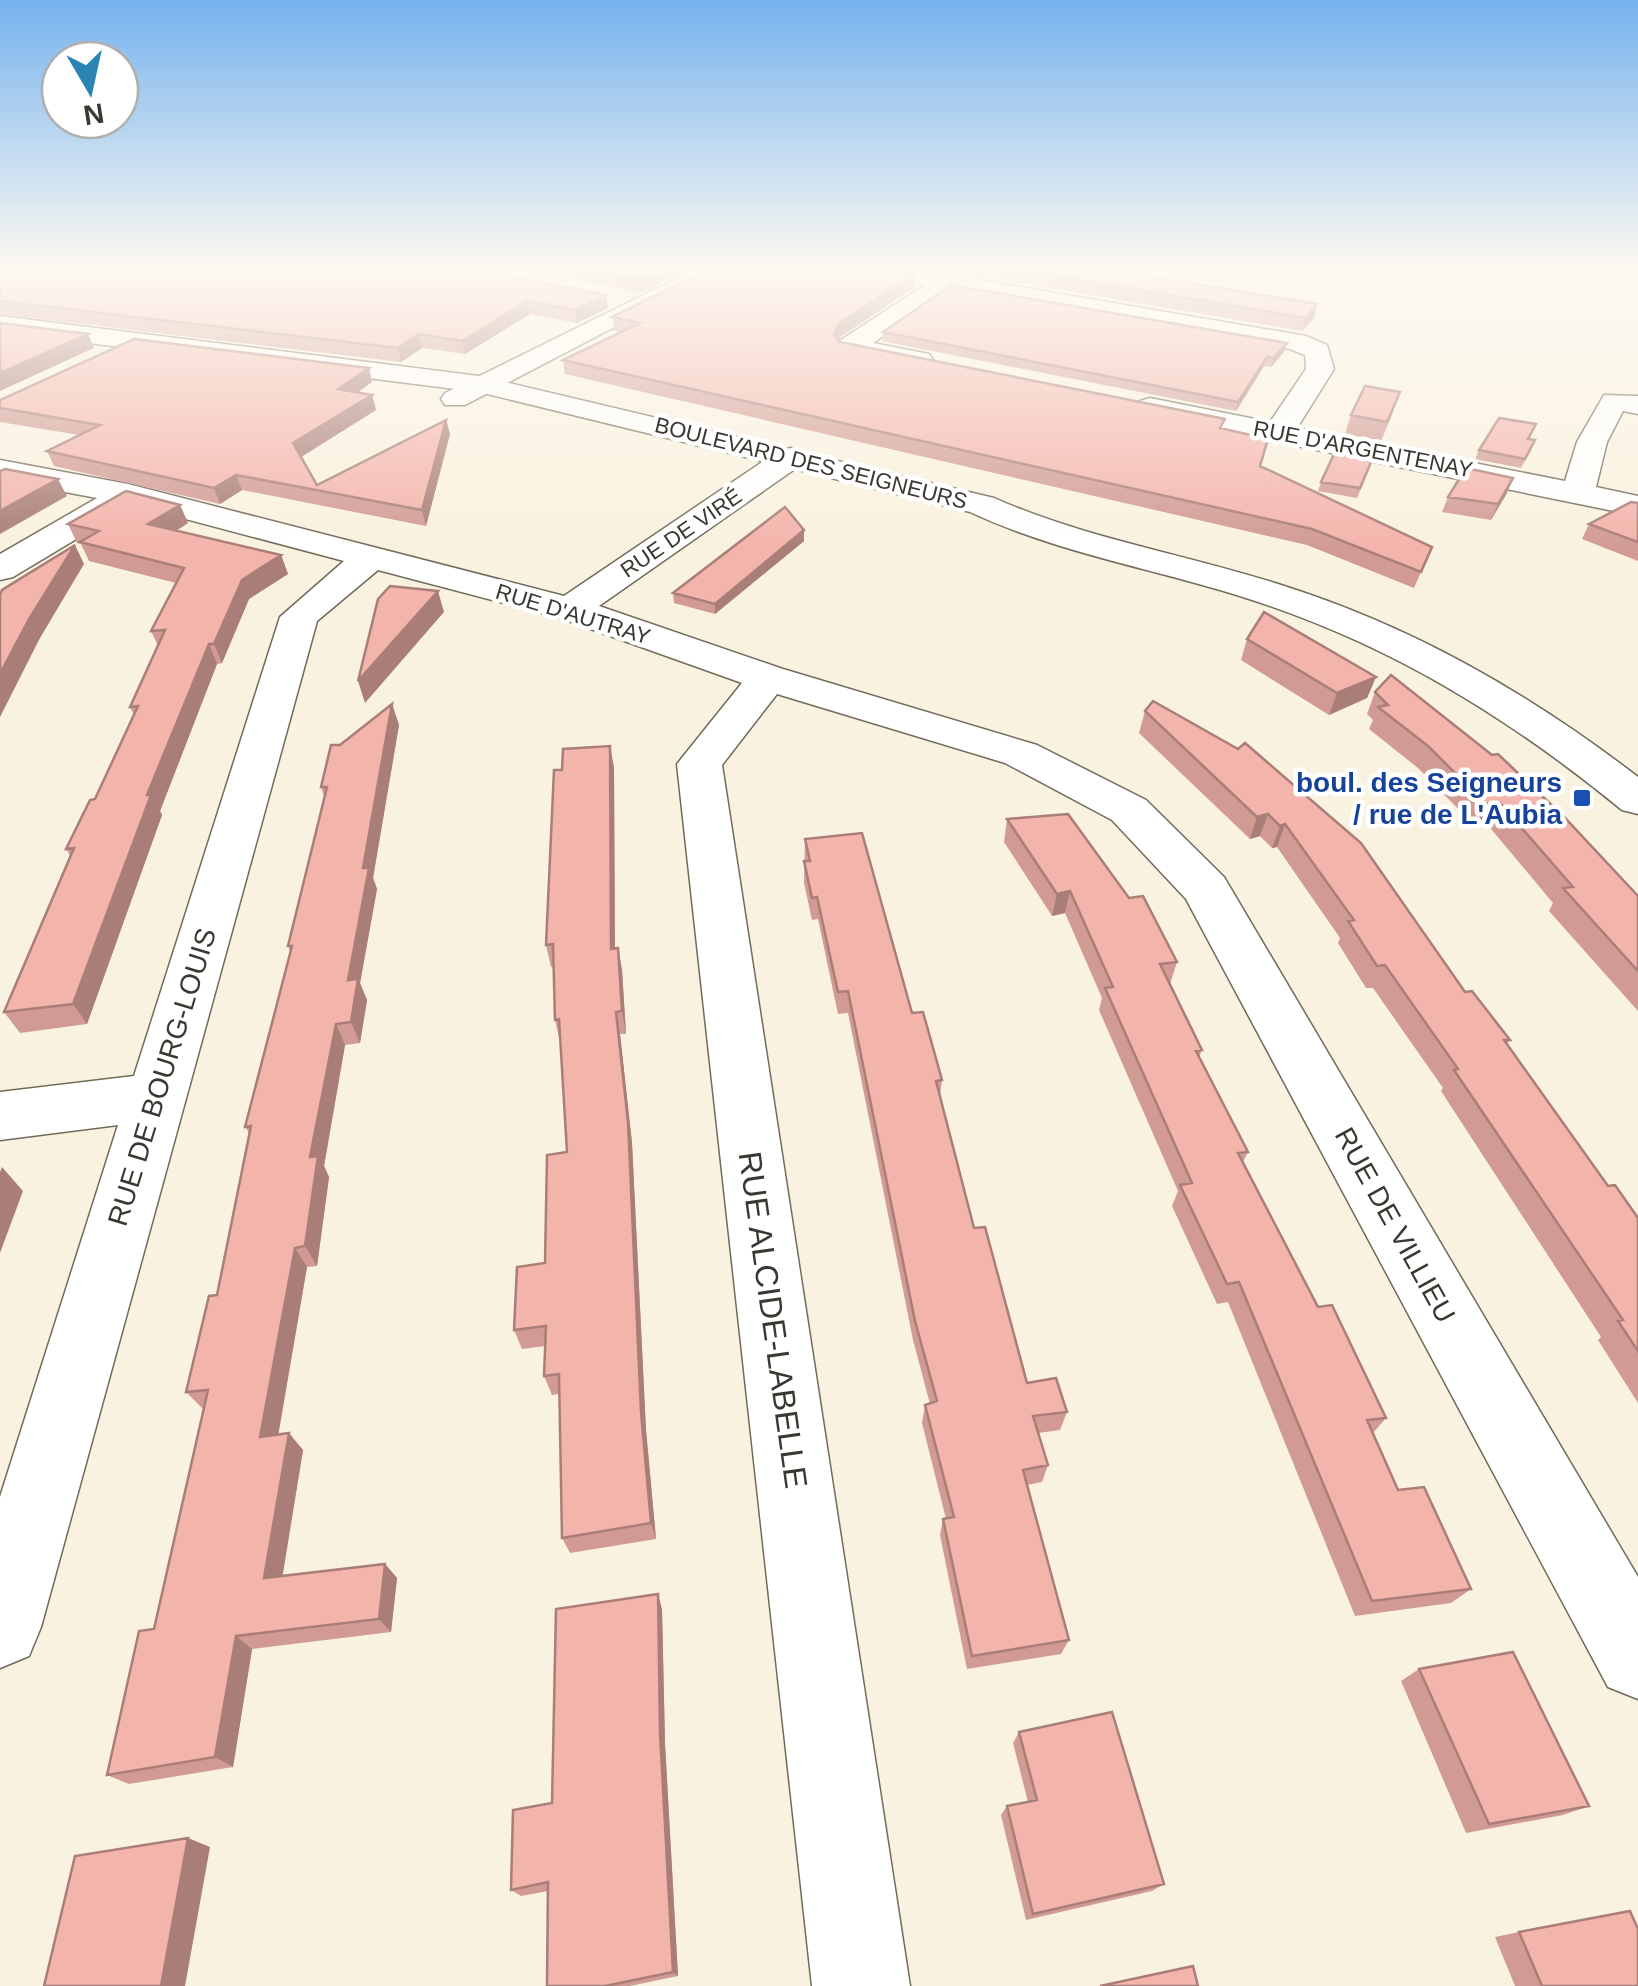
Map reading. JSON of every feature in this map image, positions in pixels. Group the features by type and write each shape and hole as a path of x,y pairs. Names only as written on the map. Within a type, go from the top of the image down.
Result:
{"street":[{"name":"BOULEVARD DES SEIGNEURS","path":"170,363 467,392"},
{"name":"BOULEVARD DES SEIGNEURS","path":"286,363 467,392 782,464 964,522 1026,525 1343,619 1436,662 1507,701 1575,748 1638,800"},
{"path":"467,392 524,363"},
{"path":"931,363 947,366"},
{"path":"1278,432 1320,369 1319,363"},
{"name":"RUE D'ARGENTENAY","path":"1122,401 1638,506"},
{"path":"1578,492 1592,442 1614,401 1638,404"},
{"name":"RUE DE VIRÉ","path":"570,609 782,464"},
{"name":"RUE D'AUTRAY","path":"0,470 128,494 570,609 768,678 1020,754 1129,810"},
{"path":"0,568 128,494"},
{"name":"RUE DE BOURG-LOUIS","path":"0,1627 299,617 370,558"},
{"name":"RUE ALCIDE-LABELLE","path":"768,678 699,764 862,1986"},
{"name":"RUE DE VILLIEU","path":"1129,810 1206,889 1638,1657"},
{"path":"0,1116 156,1097"}],"building":[{"path":"0,363 23,363 0,373"},
{"path":"82,363 326,363 369,368 338,389 372,395 293,443 317,485 446,420 422,510 236,475 214,488 47,451 100,425 0,408 0,400"},
{"path":"575,363 943,363 1225,419 1220,428 1268,439 1260,466 1432,547 1421,572 1312,529"},
{"path":"1039,363 1263,363 1238,402"},
{"path":"1365,386 1400,392 1387,422 1351,415"},
{"path":"1499,418 1536,424 1528,439 1535,440 1525,459 1479,450"},
{"path":"1337,448 1374,455 1360,488 1321,482"},
{"path":"1466,468 1513,478 1498,504 1448,497"},
{"path":"0,471 58,479 0,511"},
{"path":"126,491 180,505 148,524 281,555 242,580 214,644 209,644 147,795 151,795 73,1004 4,1012 74,848 66,849 90,800 95,799 138,706 130,707 165,630 151,631 184,568 80,542 99,531 68,524"},
{"path":"1631,502 1638,503 1638,542 1589,524"},
{"path":"785,507 804,530 715,604 673,593"},
{"path":"75,545 29,619 0,674 2,590"},
{"path":"390,586 438,591 358,681 378,599"},
{"path":"1264,612 1376,677 1337,693 1247,639"},
{"path":"1391,675 1492,755 1498,754 1638,896 1638,971 1563,888 1573,887 1499,802 1486,804 1428,746 1378,707 1388,705 1375,692"},
{"path":"1153,701 1238,749 1245,743 1361,843 1465,992 1472,991 1510,1040 1504,1040 1608,1186 1615,1185 1638,1218 1638,1351 1618,1321 1623,1320 1454,1070 1458,1069 1385,965 1377,966 1348,921 1354,920 1285,824 1280,826 1268,814 1257,817 1145,711"},
{"path":"392,704 363,868 369,868 348,980 358,979 351,1022 336,1024 310,1157 318,1156 305,1246 295,1248 260,1437 289,1433 264,1578 385,1564 379,1619 236,1636 215,1757 107,1775 139,1631 154,1629 208,1390 186,1392 209,1296 217,1295 251,1126 245,1127 292,946 288,946 327,787 321,787 331,745 340,745"},
{"path":"610,746 611,949 618,948 622,1011 616,1012 628,1122 641,1412 651,1523 562,1538 559,1374 544,1376 546,1326 514,1330 517,1267 545,1263 547,1155 567,1152 559,1019 555,1020 553,944 546,945 554,770 562,770 563,749"},
{"path":"1068,814 1129,898 1143,896 1177,962 1160,964 1202,1050 1196,1051 1248,1152 1238,1153 1318,1307 1332,1305 1386,1418 1367,1420 1398,1490 1424,1487 1471,1589 1372,1601 1239,1282 1227,1284 1180,1185 1192,1183 1105,988 1113,987 1070,891 1057,894 1007,819"},
{"path":"862,833 912,1013 923,1012 942,1080 936,1081 974,1228 985,1227 1027,1383 1056,1378 1067,1412 1033,1416 1048,1465 1023,1470 1069,1640 972,1656 943,1519 954,1517 925,1405 937,1401 915,1321 848,991 838,992 817,897 812,898 804,861 810,861 805,839"},
{"path":"658,1594 660,1733 673,1972 605,1986 547,1986 548,1882 511,1890 513,1810 552,1803 556,1609"},
{"path":"1513,1652 1589,1806 1489,1824 1419,1669"},
{"path":"1112,1712 1164,1884 1033,1914 1007,1806 1037,1800 1019,1732"},
{"path":"188,1838 161,1986 44,1986 75,1856"},
{"path":"1630,1911 1638,1929 1638,1986 1542,1986 1519,1932"},
{"path":"1193,1966 1198,1986 1100,1986"}],"place":[{"name":"boul. des Seigneurs / rue de L'Aubia","path":"1582,798"}]}
